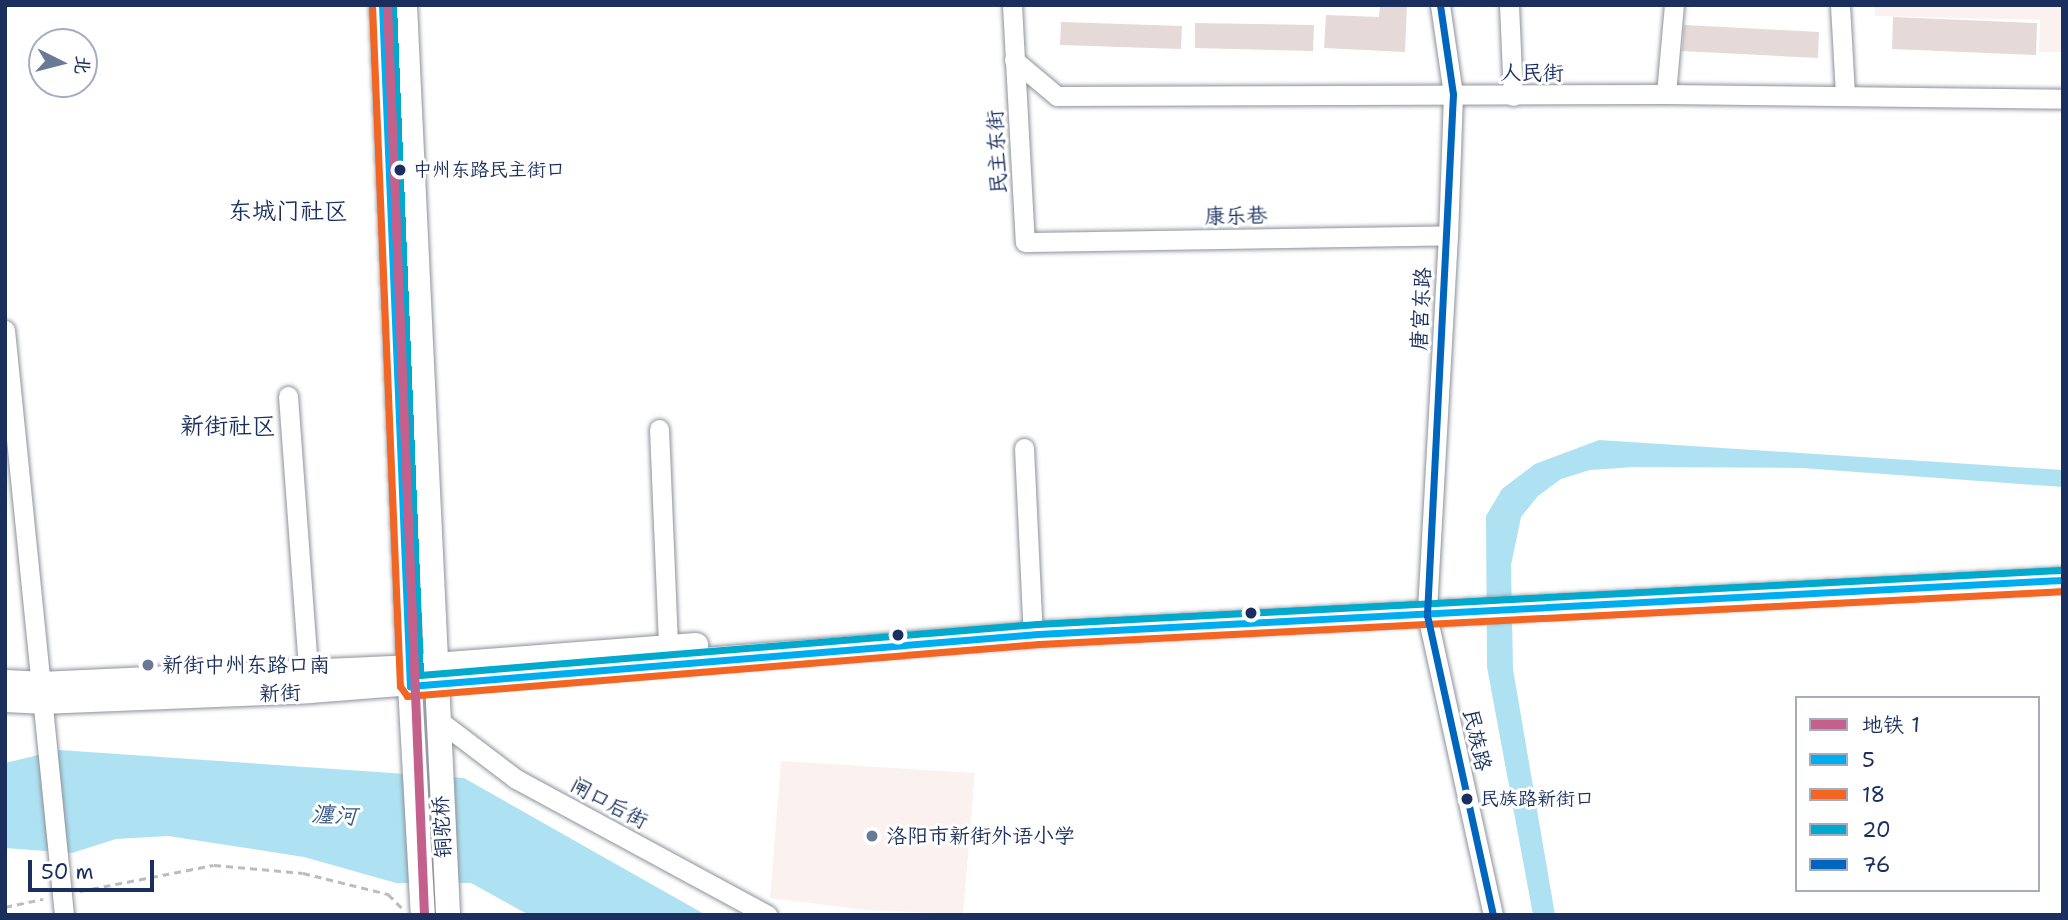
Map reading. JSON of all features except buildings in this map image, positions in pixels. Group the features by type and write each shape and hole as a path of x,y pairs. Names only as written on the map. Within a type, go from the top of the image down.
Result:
{"main road":[{"path":"382,5 410,676 429,733"},
{"path":"405,5 434,674 429,733"},
{"name":"新街","path":"1534,601 2063,563"},
{"name":"新街","path":"5,699 41,693 410,676 1427,607 2063,580"},
{"name":"新街","path":"434,674 668,647 1032,620 1427,607"},
{"path":"5,682 41,693"},
{"name":"铜驼桥","path":"423,915 429,733"},
{"name":"铜驼桥","path":"429,733 448,915"}],"street":[{"name":"民主东街","path":"1012,5 1025,242"},
{"name":"唐宫东路","path":"1427,607 1448,235 1453,94 1440,5"},
{"path":"1509,5 1513,96"},
{"path":"1666,94 1674,5"},
{"path":"1840,5 1845,95"},
{"name":"人民街","path":"1014,60 1056,96 1666,94 2063,99"},
{"name":"康乐巷","path":"1025,242 1448,235"},
{"path":"5,330 64,915"},
{"path":"288,397 309,681"},
{"path":"659,429 668,647"},
{"path":"1024,448 1032,620"},
{"name":"民族路","path":"1427,607 1493,915"},
{"name":"闸口后街","path":"429,733 768,915"}],"path":[{"path":"5,907 61,885 214,865 303,873 388,894 410,915"}],"shaded area":[{"path":"1875,5 2063,5 2063,52 2039,52 2040,20 1875,16"},
{"name":"洛阳市新街外语小学","path":"781,761 975,773 963,914 866,910 770,898"}],"water":[{"path":"1599,440 2063,470 2063,487 1802,468 1634,467 1590,470 1561,479 1538,496 1521,517 1511,565 1513,669 1555,915 1533,915 1487,667 1486,516 1502,489 1535,464"},
{"name":"瀍河","path":"59,750 464,778 706,915 529,915 471,883 396,883 304,857 168,836 116,839 72,853 5,848 5,763"}],"metro line":[{"name":"1","path":"387,5 424,915"}],"transit line":[{"name":"18","path":"372,5 400,686 407,696 1039,644 2063,591"},
{"name":"5","path":"382,5 410,686 1038,634 2063,580"},
{"name":"20","path":"393,5 420,675 1037,624 2062,570"},
{"name":"76","path":"1440,5 1453,94 1427,615 1493,915"}],"place":[{"name":"中州东路民主街口","path":"400,170"},
{"name":"新街中州东路口南","path":"148,665"},
{"name":"民族路新街口","path":"1467,799"},
{"name":"洛阳市新街外语小学","path":"872,836"}],"district":[{"name":"东城门社区","path":"288,212"},
{"name":"新街社区","path":"228,427"}]}
